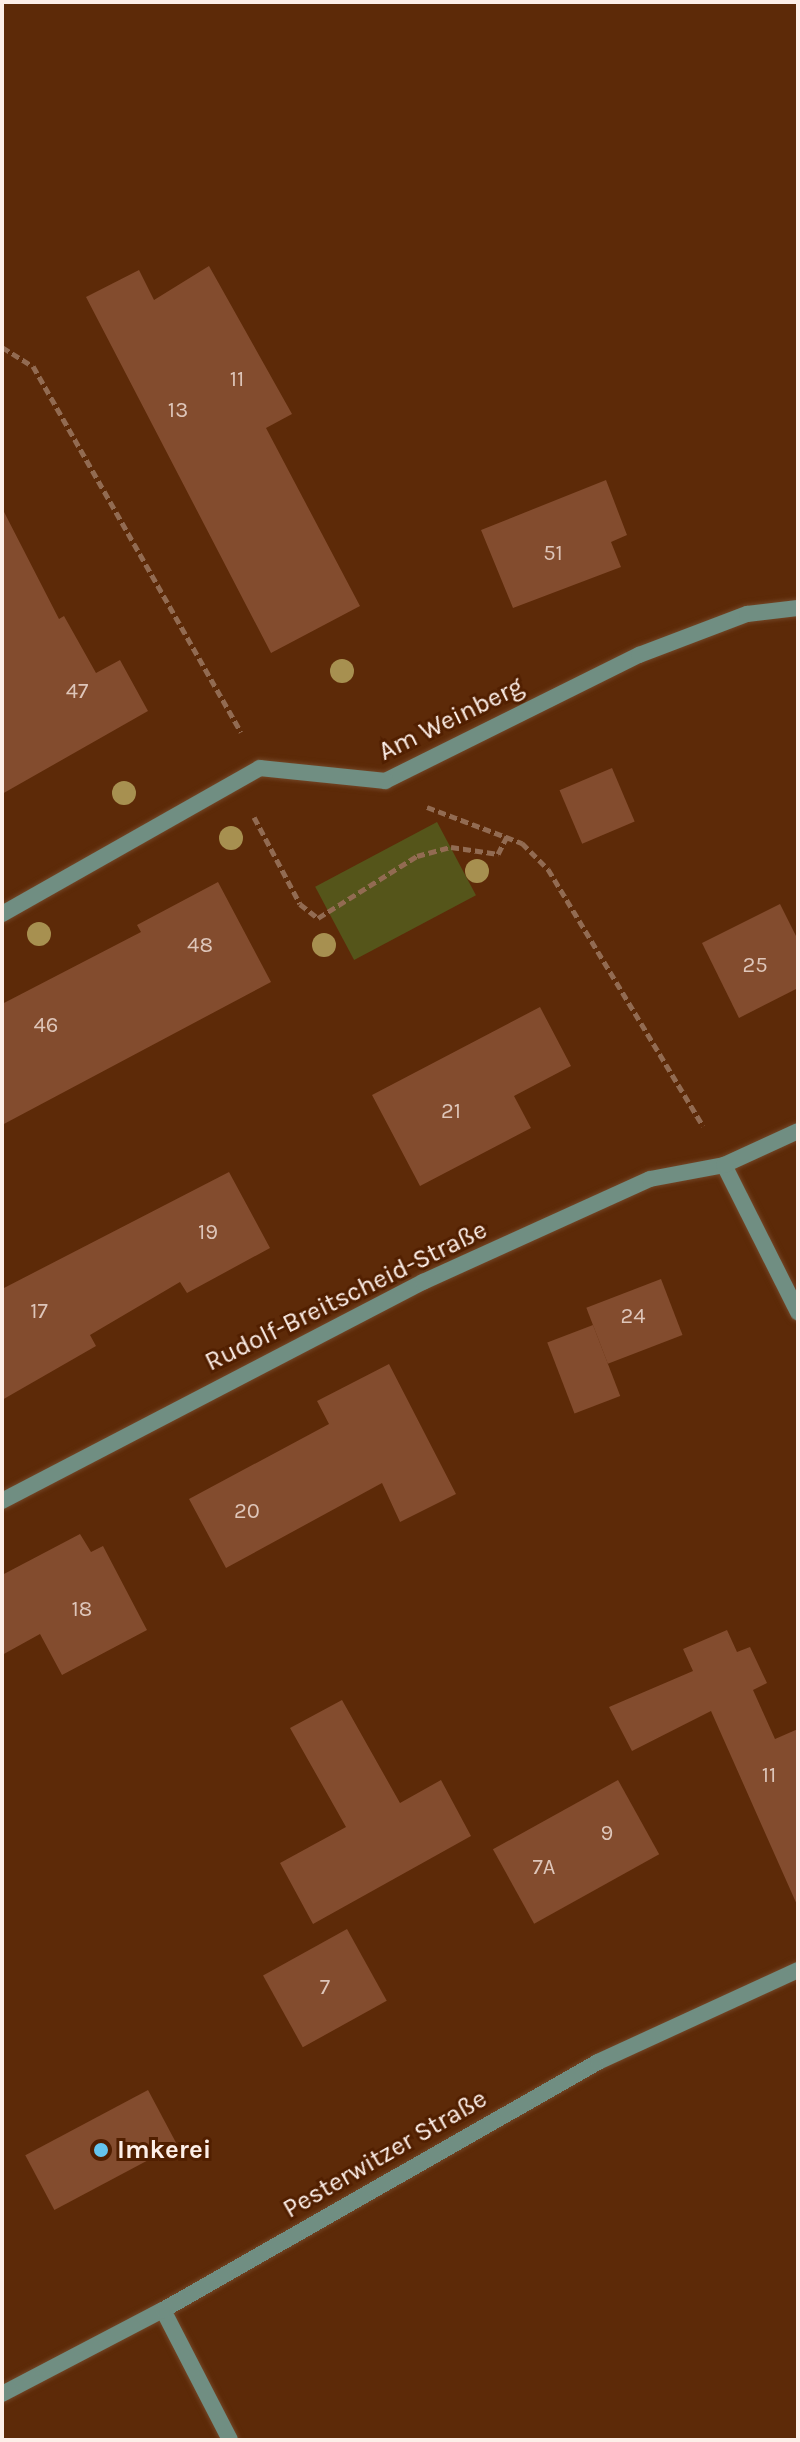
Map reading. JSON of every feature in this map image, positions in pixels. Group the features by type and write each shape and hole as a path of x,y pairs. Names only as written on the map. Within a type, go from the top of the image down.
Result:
{"street":[{"name":"Am Weinberg","path":"2,914 260,768 385,781 639,655 747,614 798,608"},
{"name":"Rudolf-Breitscheid-Straße","path":"2,1501 423,1282 650,1179 724,1165 798,1131"},
{"path":"724,1165 798,1312"},
{"name":"Pesterwitzer Straße","path":"2,2394 163,2310 598,2062 798,1970"},
{"path":"163,2310 230,2440"}],"path":[{"path":"2,347 33,366 242,734"},
{"path":"235,783 300,904 318,918 417,856 451,847 498,854 507,836"},
{"path":"442,814 507,836 548,869 712,1142"}],"shaded area":[{"path":"437,822 476,895 354,960 315,887"}],"building":[{"path":"209,266 292,414 266,428 360,606 271,653 86,297 139,270 154,300"},
{"path":"606,480 627,535 611,542 621,567 513,608 481,530"},
{"path":"2,508 59,619 64,616 96,673 120,660 148,711 2,794"},
{"path":"612,768 635,821 582,844 560,790"},
{"path":"218,882 271,982 2,1125 2,1004 141,932 137,925"},
{"path":"780,904 798,940 798,988 739,1018 702,943"},
{"path":"540,1007 571,1066 514,1096 531,1128 420,1186 372,1095"},
{"path":"229,1172 270,1248 187,1293 180,1282 90,1335 96,1346 2,1400 2,1289"},
{"path":"661,1279 683,1335 608,1364 586,1308"},
{"path":"593,1325 620,1396 574,1414 547,1343"},
{"path":"389,1364 456,1494 400,1522 382,1483 226,1568 189,1499 329,1424 317,1401"},
{"path":"80,1534 91,1552 103,1546 147,1630 62,1675 40,1634 2,1655 2,1575"},
{"path":"727,1630 737,1652 750,1647 767,1683 753,1690 775,1739 798,1729 798,1907 711,1711 632,1751 609,1707 693,1671 683,1649"},
{"path":"342,1700 400,1803 441,1780 471,1836 313,1924 280,1863 346,1827 290,1728"},
{"path":"618,1780 659,1854 534,1924 493,1849"},
{"path":"347,1929 387,2001 303,2047 263,1976"},
{"name":"Imkerei","path":"148,2090 177,2145 54,2210 25,2155"}],"place":[{"name":"Imkerei","path":"101,2150"}]}
